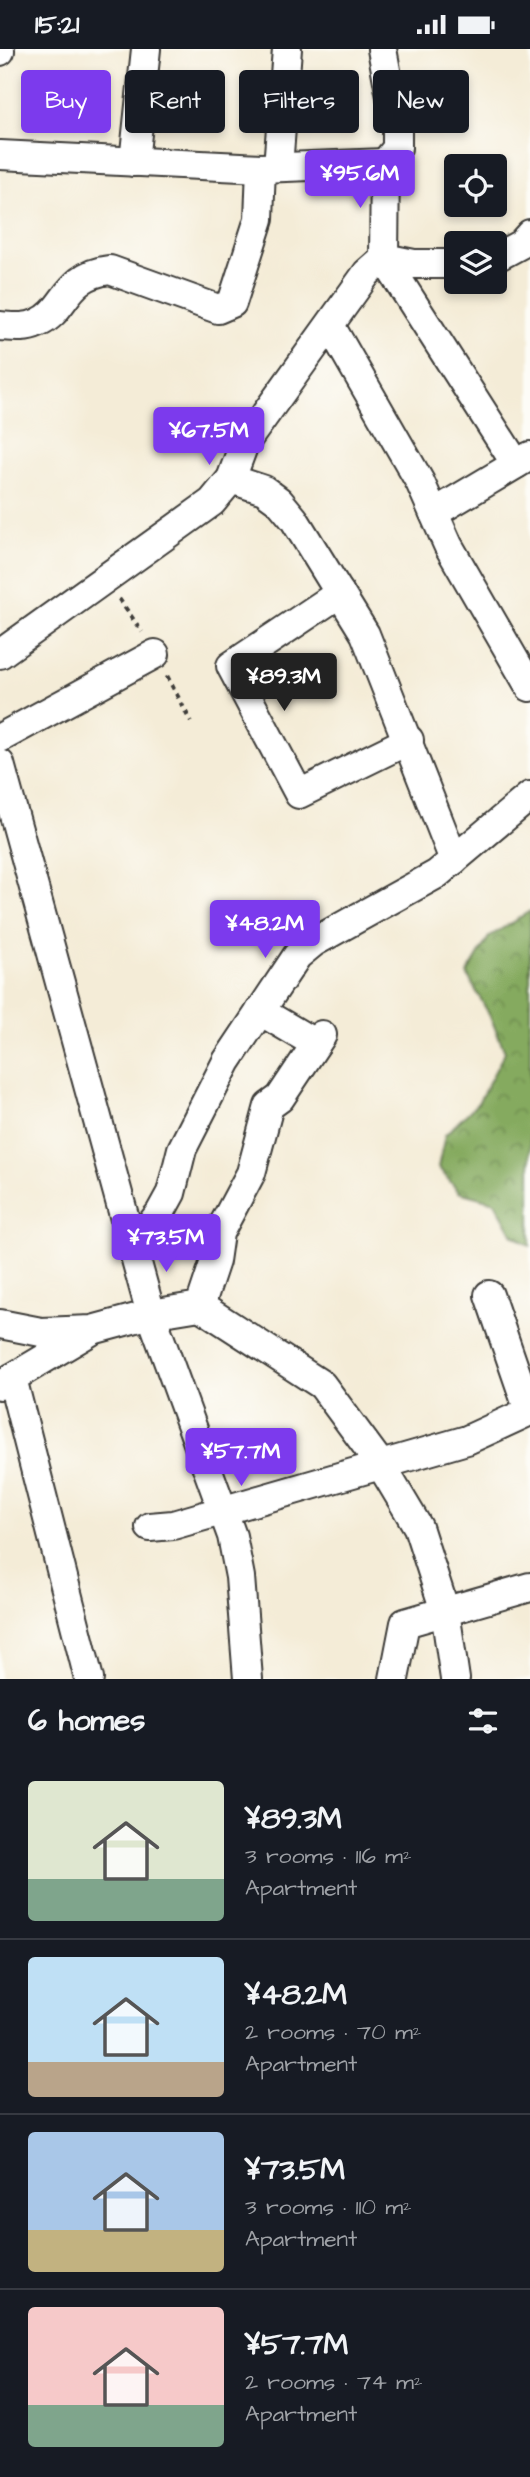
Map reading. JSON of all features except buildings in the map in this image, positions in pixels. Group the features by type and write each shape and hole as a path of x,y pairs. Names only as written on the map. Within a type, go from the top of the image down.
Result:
{"street":[{"path":"134,162 146,49"},
{"path":"0,326 25,328 41,322 81,279 93,271 110,269 218,309 232,303 260,219 287,49"},
{"path":"383,49 397,129 397,148 385,163 384,258 523,460 434,513"},
{"path":"0,155 270,167 385,163"},
{"path":"507,252 521,244 530,234"},
{"path":"384,258 414,264 444,264"},
{"path":"0,654 212,502 231,479 244,444 331,327 367,273 384,258"},
{"path":"331,327 420,482 448,545 530,687"},
{"path":"231,479 264,490 279,501 294,519 365,634 454,860"},
{"path":"340,593 231,666 299,794 409,740"},
{"path":"0,738 155,654"},
{"path":"0,764 151,1314 232,1536 240,1577 248,1679"},
{"path":"133,1247 160,1213 171,1193 181,1149 227,1061 305,948 437,874 530,796"},
{"path":"200,1306 215,1261 219,1233 251,1173 269,1106 280,1098 319,1039 260,1011"},
{"path":"150,1527 173,1525 467,1440 530,1411 489,1295"},
{"path":"0,1324 40,1332 92,1330 151,1314 200,1306 322,1385 381,1465 418,1527 445,1611 456,1679"},
{"path":"89,1679 6,1382 92,1330"},
{"path":"394,1679 405,1623 530,1587"}],"green space":[{"path":"530,911 530,1246 513,1235 495,1202 459,1192 438,1167 445,1135 478,1103 505,1052 490,1016 467,974 489,937"}]}
